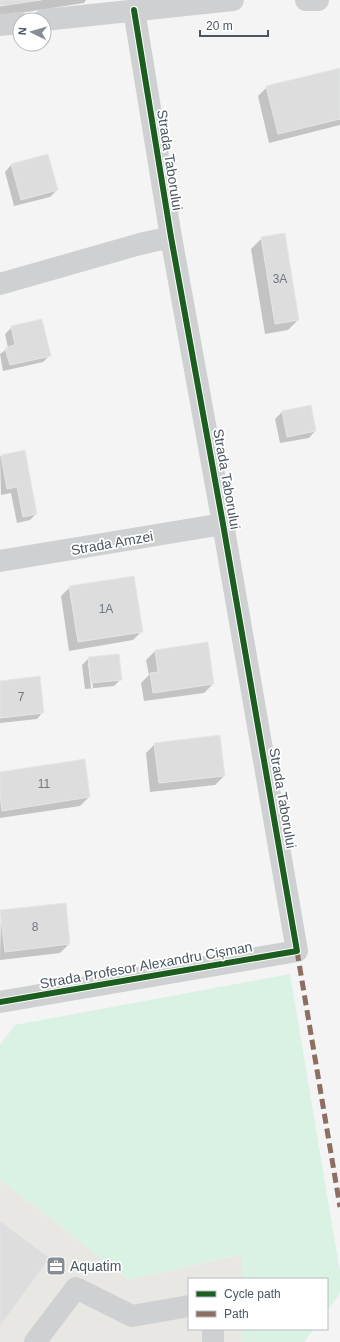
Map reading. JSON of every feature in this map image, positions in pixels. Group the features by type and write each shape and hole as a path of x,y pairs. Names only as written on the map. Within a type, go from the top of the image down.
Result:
{"street":[{"path":"52,19 233,0"},
{"name":"Strada Taborului","path":"134,10 171,237 223,524 297,952"},
{"path":"0,25 12,24"},
{"path":"0,284 140,244 171,237"},
{"name":"Strada Amzei","path":"0,561 223,524"},
{"name":"Strada Profesor Alexandru Cișman","path":"0,1002 297,952"},
{"path":"36,1342 76,1288 132,1316 188,1306"},
{"path":"213,1342 214,1330"}],"shaded area":[{"name":"Aquatim","path":"0,1179 129,1280 242,1254 242,1278 188,1278 188,1330 241,1330 241,1342 0,1342"}],"green space":[{"path":"290,974 340,1272 340,1293 328,1310 328,1278 242,1278 241,1254 129,1280 0,1179 0,1045 15,1025"},
{"path":"241,1330 313,1330 304,1342 241,1342"}],"building":[{"path":"0,0 41,0 0,6"},
{"path":"340,68 340,119 278,134 266,86"},
{"path":"48,154 58,190 21,200 11,164"},
{"path":"285,233 299,320 275,324 261,237"},
{"path":"42,319 51,356 10,365 5,348 15,345 11,326"},
{"path":"311,405 316,431 287,437 282,411"},
{"path":"25,450 37,514 23,517 17,487 7,489 1,455"},
{"path":"134,576 143,632 78,642 69,586"},
{"path":"208,642 214,684 153,693 150,673 158,672 155,650"},
{"path":"119,654 122,680 91,683 88,657"},
{"path":"40,676 44,713 0,718 0,681"},
{"path":"220,735 225,776 159,783 154,743"},
{"path":"85,759 90,797 2,811 0,772"},
{"path":"66,903 70,944 5,952 0,910"},
{"path":"0,1221 50,1258 0,1326"}],"marked path":[{"path":"297,951 340,1207"}],"cycle path":[{"path":"0,1002 297,951 223,524 171,237 134,10"}],"place":[{"name":"Aquatim","path":"56,1266"}]}
